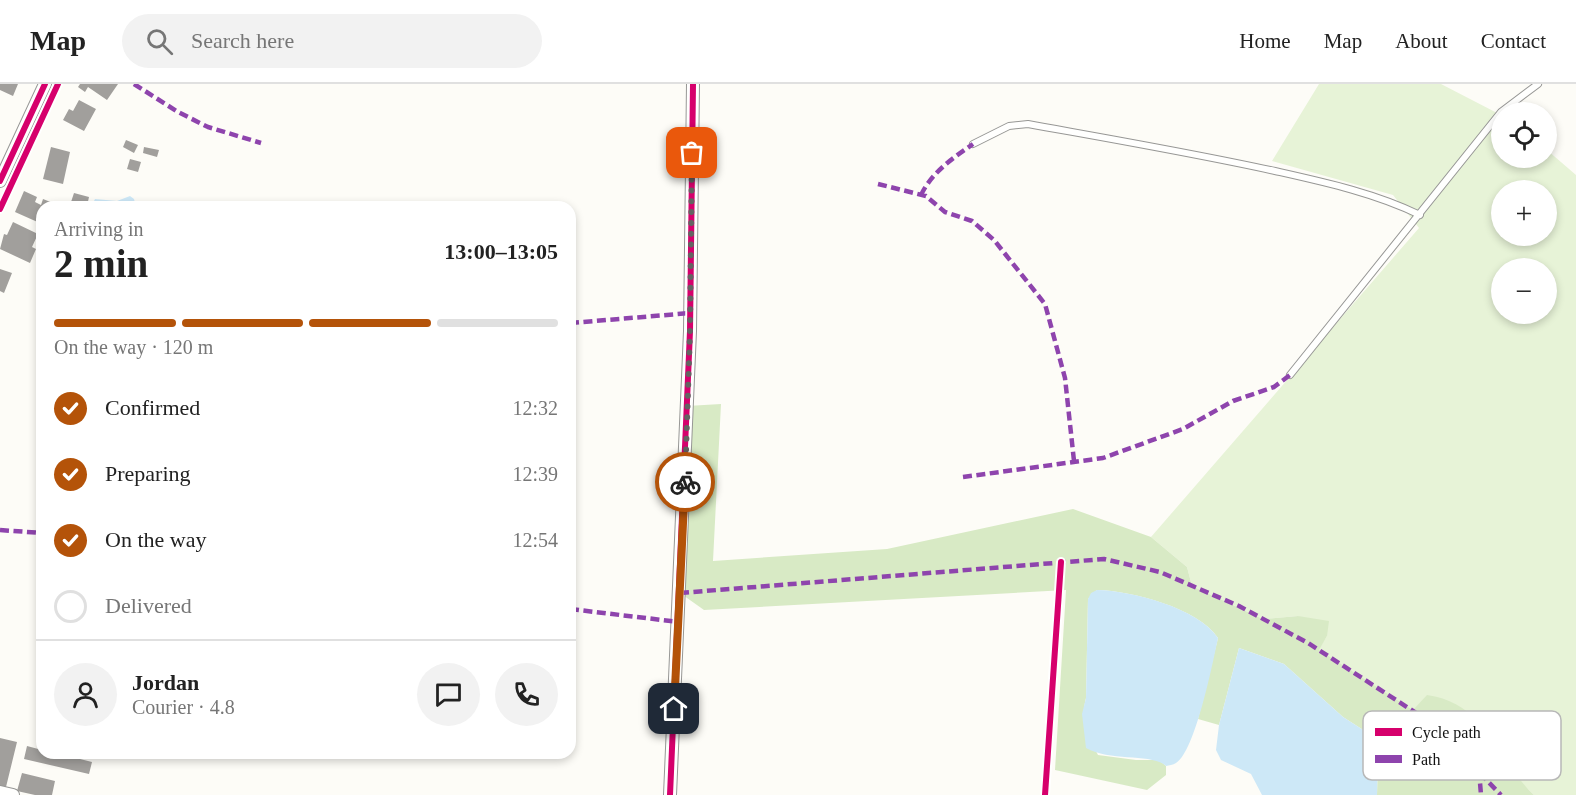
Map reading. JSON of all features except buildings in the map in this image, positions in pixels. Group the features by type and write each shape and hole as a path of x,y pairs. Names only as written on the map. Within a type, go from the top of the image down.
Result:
{"street":[{"path":"0,181 45,84"},
{"path":"670,795 690,331 693,84"},
{"path":"0,792 13,795"}],"lane":[{"path":"1290,375 1501,112 1538,84"},
{"path":"973,144 1009,126 1028,124 1190,152 1299,177 1396,203 1420,214"}],"green space":[{"path":"1319,84 1441,84 1491,110 1491,168 1557,168 1557,159 1576,175 1576,795 1534,795 1518,780 1561,780 1561,711 1413,710 1318,650 1327,636 1298,616 1263,619 1192,586 1187,567 1151,537 1419,228 1393,195 1272,161"},
{"path":"721,404 713,561 887,549 1073,509 1151,537 1187,567 1192,586 1263,619 1298,616 1329,621 1327,636 1319,650 1413,710 1427,695 1448,700 1466,711 1363,711 1363,730 1343,717 1284,664 1239,648 1219,725 1198,719 1218,638 1196,618 1163,603 1128,594 1097,590 1088,599 1084,714 1088,734 1098,755 1136,760 1159,760 1166,766 1166,775 1147,790 1055,770 1066,590 704,610 680,593 687,406"},
{"path":"1377,780 1521,780 1534,795 1377,795"}],"water":[{"path":"130,196 134,201 117,201"},
{"path":"95,199 117,201 94,201"},
{"path":"1097,590 1128,594 1164,603 1196,618 1209,627 1218,638 1208,685 1196,725 1183,755 1175,764 1166,766 1160,762 1107,755 1086,748 1082,714 1086,698 1088,599 1091,593"},
{"path":"1239,648 1284,664 1343,717 1363,730 1363,780 1377,780 1377,795 1262,795 1251,774 1221,760 1216,750 1219,725"}],"marked path":[{"path":"134,84 178,112 208,127 261,143"},
{"path":"921,195 937,172 973,144"},
{"path":"878,184 926,196 945,212 972,221 994,240 1045,304 1065,378 1074,461"},
{"path":"576,323 691,313"},
{"path":"963,477 1103,458 1183,429 1233,401 1274,387 1290,375"},
{"path":"0,530 36,533"},
{"path":"680,593 1104,559 1160,572 1239,606 1308,643 1413,711"},
{"path":"576,610 679,622"},
{"path":"1480,780 1481,795"},
{"path":"1486,780 1501,795"}],"cycle path":[{"path":"0,181 45,84"},
{"path":"0,209 58,84"},
{"path":"670,795 690,331 693,84"},
{"path":"1045,795 1061,562"}],"way so far":[{"path":"685,482 692,153"}],"route":[{"path":"674,709 685,482"}]}
